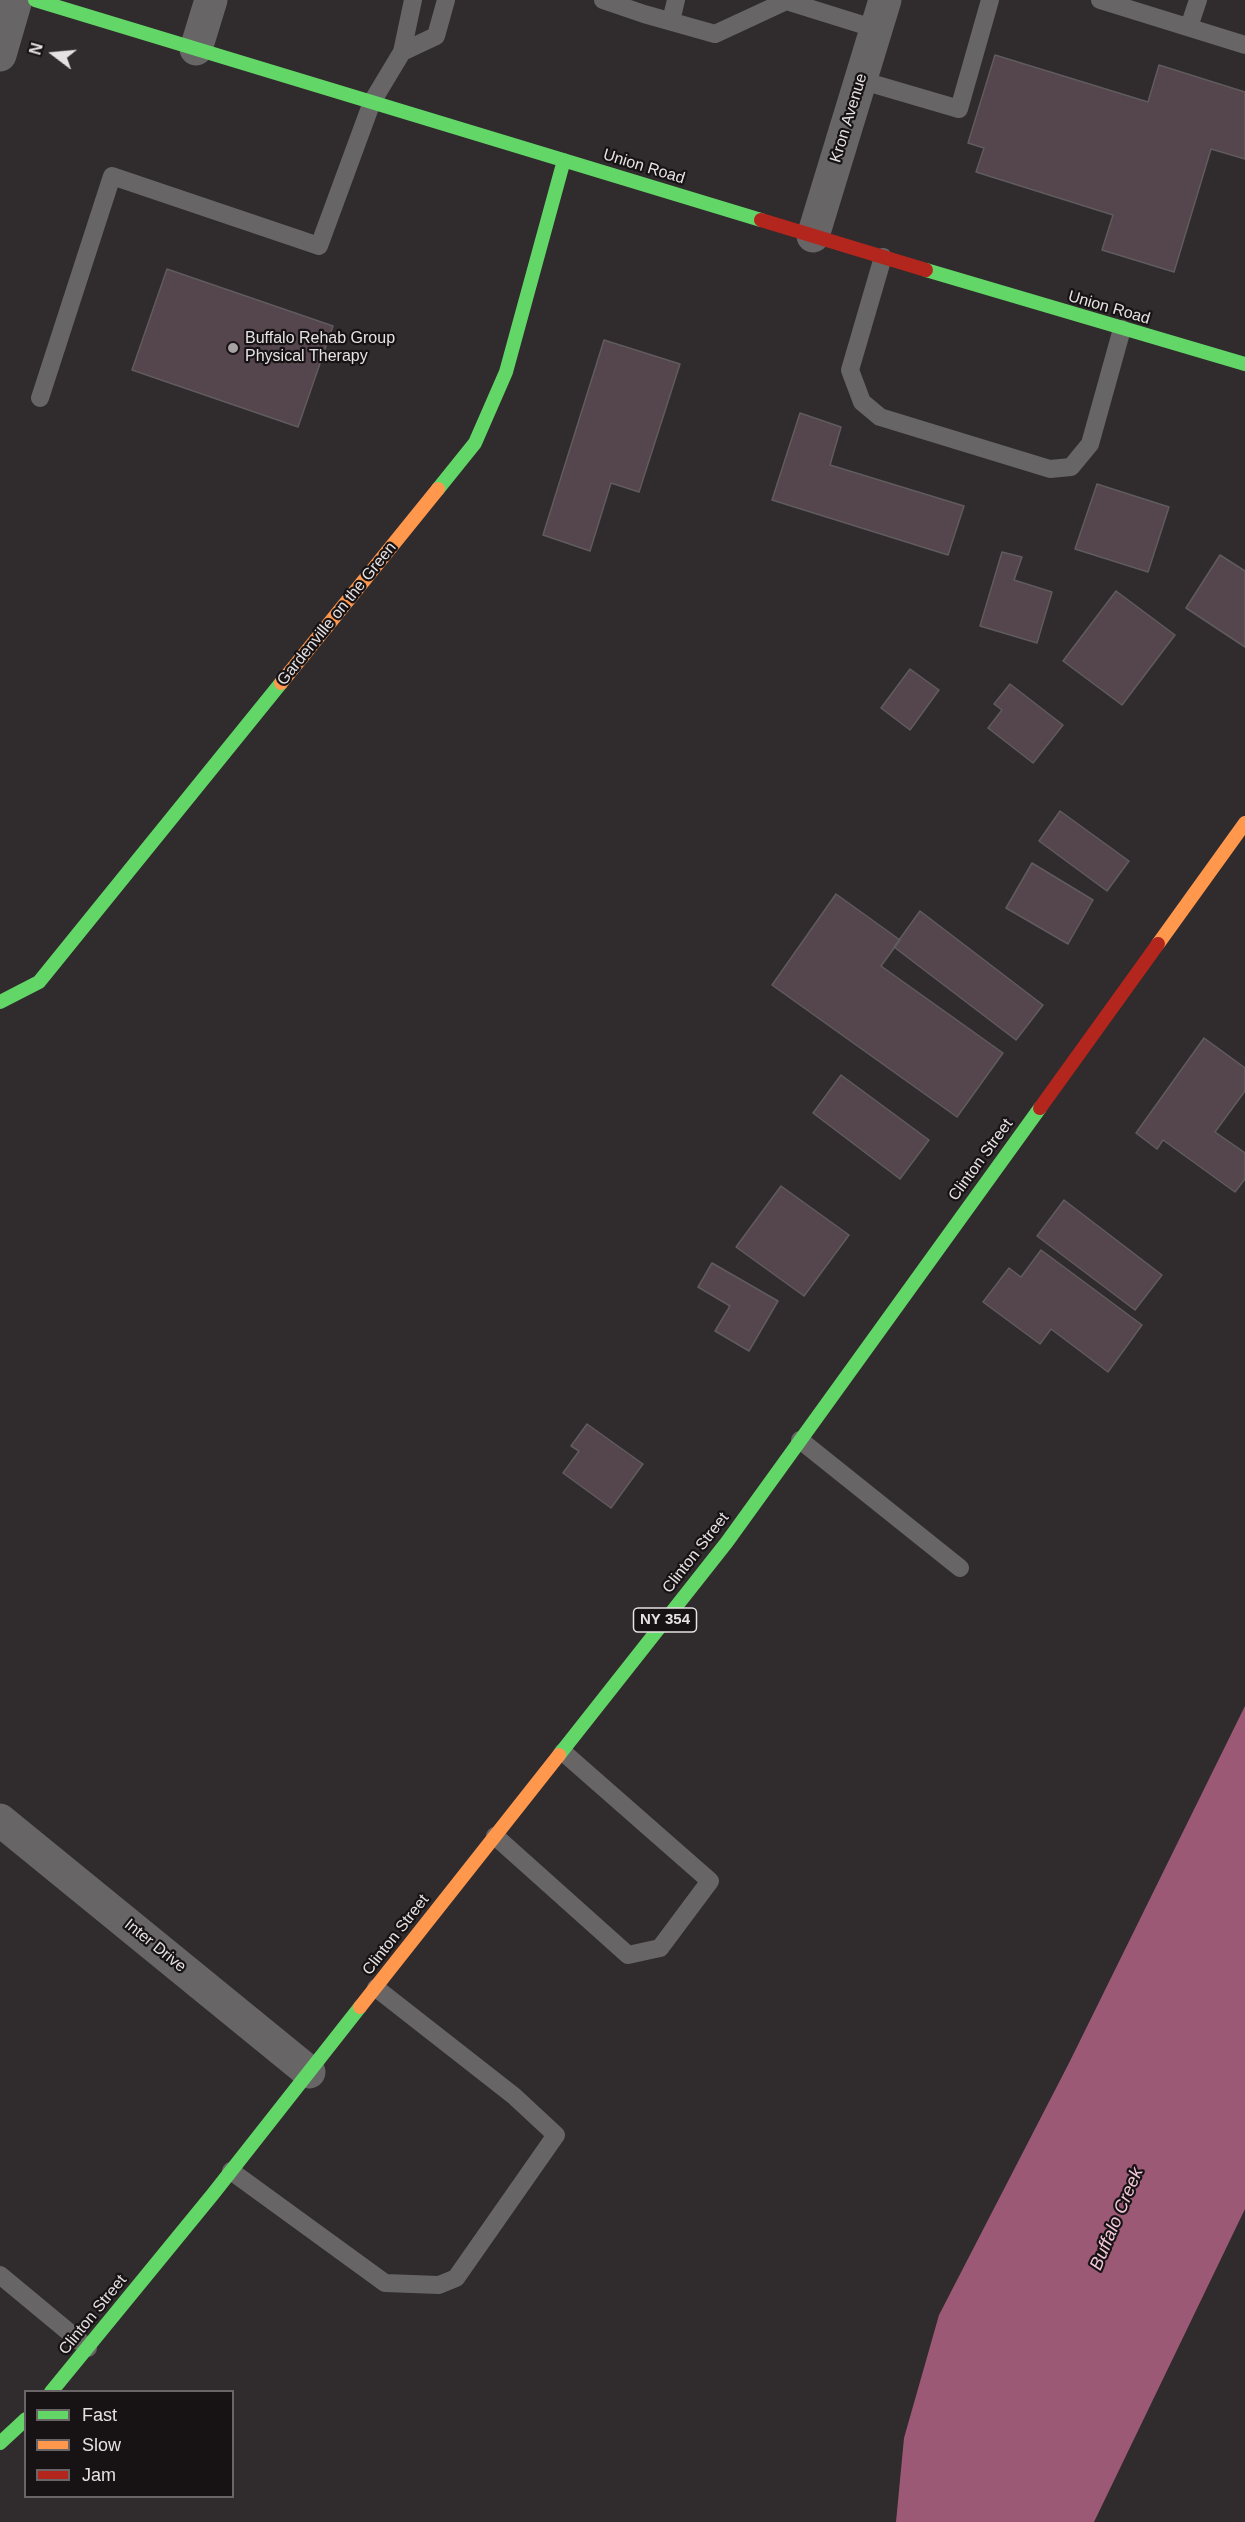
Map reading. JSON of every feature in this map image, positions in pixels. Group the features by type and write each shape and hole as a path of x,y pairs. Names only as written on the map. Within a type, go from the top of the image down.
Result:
{"main road":[{"name":"Union Road","path":"35,0 1122,329 1245,364"},
{"name":"Gardenville on the Green","path":"0,1002 39,982 475,443 506,372 564,160"},
{"name":"Clinton Street","path":"52,2390 231,2171 727,1542 1242,833"},
{"path":"0,2443 24,2421"}],"street":[{"path":"0,55 16,0"},
{"path":"196,49 211,0"},
{"name":"Kron Avenue","path":"813,236 880,14"},
{"name":"Inter Drive","path":"0,1820 309,2072"}],"lane":[{"path":"40,398 112,176 319,246 372,102 402,52 413,0"},
{"path":"402,52 436,36 446,0"},
{"path":"603,0 715,34 786,1 880,14"},
{"path":"671,21 676,0"},
{"path":"860,80 959,109 990,0"},
{"path":"1100,0 1245,45"},
{"path":"1189,27 1198,0"},
{"path":"884,257 850,370 862,402 880,417 1050,469 1071,467 1090,444 1122,329"},
{"path":"800,1440 960,1568"},
{"path":"495,1836 628,1955 660,1948 710,1881 563,1752"},
{"path":"231,2171 385,2283 439,2285 456,2278 556,2135 514,2096 376,1988"},
{"path":"0,2275 88,2348"}],"water":[{"name":"Buffalo Creek","path":"1245,1706 1245,2209 1094,2522 896,2522 904,2438 939,2315 1069,2063"}],"building":[{"path":"995,55 1148,102 1159,65 1245,92 1245,159 1211,149 1174,272 1102,250 1113,215 976,172 984,148 968,143"},
{"name":"Buffalo Rehab Group Physical Therapy","path":"167,269 333,326 298,427 132,370"},
{"path":"604,340 680,364 639,492 611,483 590,551 543,535"},
{"path":"800,413 841,427 830,465 964,506 948,555 772,500"},
{"path":"1097,484 1169,507 1148,572 1075,549"},
{"path":"1002,552 1022,557 1014,580 1052,592 1037,643 980,626"},
{"path":"1220,555 1245,571 1245,647 1186,608"},
{"path":"1116,591 1175,635 1122,705 1063,661"},
{"path":"910,669 939,690 910,730 881,708"},
{"path":"1010,684 1063,725 1033,763 988,728 1002,710 994,704"},
{"path":"1060,811 1129,861 1107,891 1039,841"},
{"path":"1032,863 1093,900 1068,944 1006,908"},
{"path":"836,894 900,940 881,966 1003,1053 957,1117 772,985"},
{"path":"920,911 1043,1005 1016,1040 894,947"},
{"path":"1204,1038 1245,1068 1245,1091 1215,1132 1245,1153 1245,1179 1235,1192 1163,1140 1157,1149 1136,1133"},
{"path":"841,1075 929,1140 900,1179 813,1113"},
{"path":"781,1186 849,1235 804,1296 736,1247"},
{"path":"1064,1200 1162,1275 1135,1310 1037,1236"},
{"path":"1041,1250 1142,1325 1108,1372 1051,1329 1040,1344 983,1302 1009,1268 1021,1277"},
{"path":"712,1263 778,1301 749,1351 715,1331 730,1306 698,1287"},
{"path":"587,1424 643,1464 611,1508 563,1473 579,1451 571,1446"}],"traffic: fast":[{"path":"35,0 761,220"},
{"path":"438,489 475,443 506,372 564,160"},
{"path":"926,270 1245,364"},
{"path":"0,1002 39,982 281,683"},
{"path":"559,1755 727,1542 1040,1108"},
{"path":"53,2390 213,2194 360,2007"},
{"path":"0,2443 24,2421"}],"traffic: slow":[{"path":"281,683 438,489"},
{"path":"1158,944 1245,823"},
{"path":"360,2007 559,1755"}],"traffic: jam":[{"path":"761,220 926,270"},
{"path":"1040,1108 1158,944"}],"place":[{"name":"Buffalo Rehab Group Physical Therapy","path":"233,348"}]}
